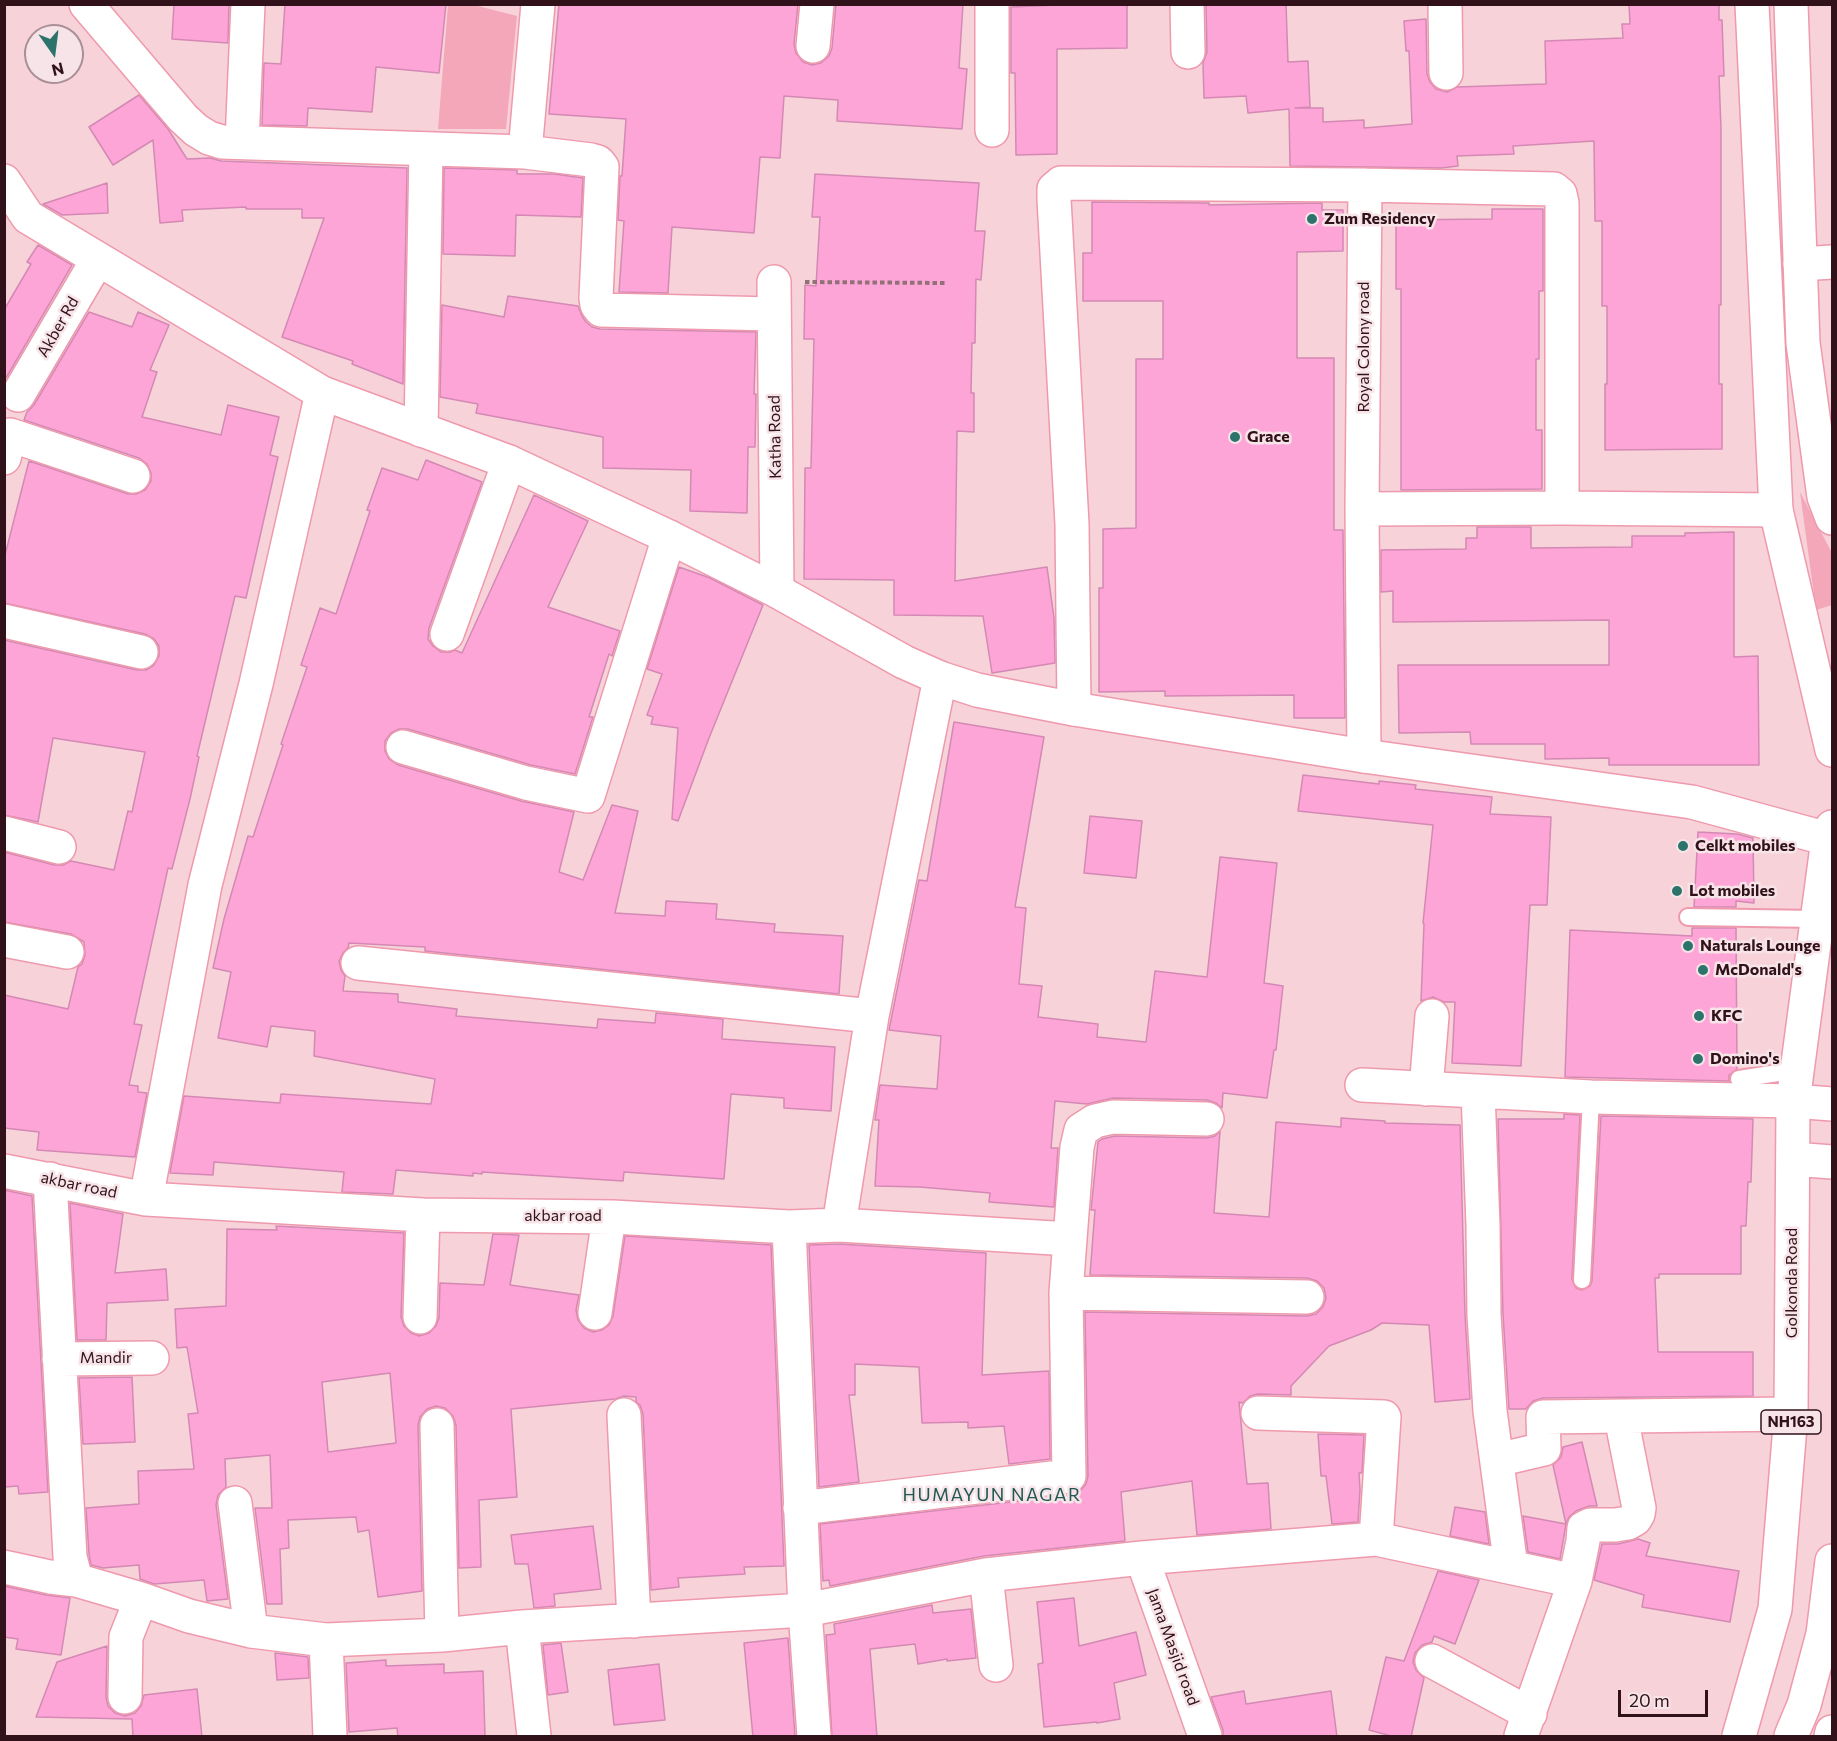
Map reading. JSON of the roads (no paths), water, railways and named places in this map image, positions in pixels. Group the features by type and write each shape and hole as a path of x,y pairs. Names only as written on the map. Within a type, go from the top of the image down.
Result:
{"main road":[{"path":"86,4 183,118 209,138 222,142 525,152 598,162 602,166 596,298 601,310 774,314"},
{"path":"242,142 248,4"},
{"path":"525,152 537,4"},
{"path":"813,46 817,4"},
{"path":"992,4 992,129"},
{"path":"1187,4 1188,52"},
{"path":"1445,4 1446,73"},
{"path":"1752,4 1776,510 1833,750"},
{"path":"1791,4 1803,343 1824,497 1833,518"},
{"path":"421,430 426,149"},
{"path":"4,181 27,217 322,393 508,462 669,537 777,591 904,662 940,678 976,690 1074,709 1364,756 1692,802 1830,833"},
{"path":"1074,709 1072,524 1054,189 1061,183 1365,184 1554,189 1560,194 1562,203 1562,508"},
{"name":"Royal Colony road","path":"1364,756 1362,509 1365,184"},
{"name":"Akber Rd","path":"18,395 98,259"},
{"path":"1800,264 1833,262"},
{"name":"Katha Road","path":"774,282 777,591"},
{"path":"146,1199 205,885 256,684 322,393"},
{"path":"7,446 133,476"},
{"path":"447,634 508,462"},
{"path":"1362,509 1776,510"},
{"path":"403,747 526,783 588,796 669,537"},
{"path":"4,621 141,652"},
{"path":"839,1225 872,1016 940,678"},
{"path":"4,833 59,847"},
{"name":"Golkonda Road","path":"1738,1737 1775,1609 1791,1414 1795,1086 1830,833"},
{"path":"4,940 67,952"},
{"path":"358,963 872,1016"},
{"path":"1426,1089 1432,1016"},
{"path":"1362,1085 1591,1097 1795,1086 1833,1104"},
{"path":"1478,1092 1484,1316 1490,1411 1511,1567"},
{"path":"800,1508 1069,1476 1066,1293 1077,1147 1081,1130 1095,1120 1113,1117 1207,1119"},
{"path":"1793,1159 1833,1162"},
{"name":"akbar road","path":"4,1170 146,1199 423,1215 609,1216 789,1227 839,1225 1070,1239"},
{"path":"50,1179 70,1557 76,1580"},
{"path":"420,1317 423,1215"},
{"path":"595,1313 609,1216"},
{"path":"789,1227 804,1610 814,1737"},
{"path":"1066,1293 1307,1297"},
{"name":"Mandir","path":"59,1359 152,1358"},
{"path":"1258,1413 1384,1417 1376,1539"},
{"path":"1497,1460 1544,1449 1544,1417 1791,1414"},
{"path":"624,1415 634,1621"},
{"path":"1432,1661 1525,1725 1575,1581 1584,1528 1590,1525 1628,1523 1638,1514 1639,1508 1621,1417"},
{"path":"436,1425 442,1635"},
{"path":"235,1503 251,1631"},
{"path":"4,1568 76,1580 189,1616 251,1631 326,1640 442,1635 522,1627 804,1610 986,1575 1142,1558 1376,1539 1575,1581"},
{"name":"Jama Masjid road","path":"1142,1558 1205,1737"},
{"path":"1791,1737 1804,1705 1823,1634 1833,1561"},
{"path":"986,1575 996,1665"},
{"path":"125,1696 126,1637 141,1599"},
{"path":"522,1627 534,1737"},
{"path":"326,1640 330,1737"}],"lane":[{"path":"1688,917 1817,918"},
{"path":"1739,1079 1795,1086"},
{"path":"1582,1280 1591,1097"}],"place":[{"name":"Zum Residency","path":"1312,219"},
{"name":"Grace","path":"1235,437"},
{"name":"Celkt mobiles","path":"1683,846"},
{"name":"Lot mobiles","path":"1677,891"},
{"name":"Naturals Lounge","path":"1688,946"},
{"name":"McDonald's","path":"1703,970"},
{"name":"KFC","path":"1699,1016"},
{"name":"Domino's","path":"1698,1059"}],"district":[{"name":"HUMAYUN NAGAR","path":"992,1495"}]}
